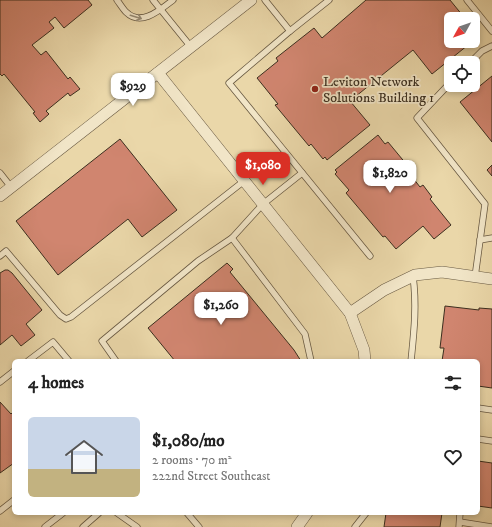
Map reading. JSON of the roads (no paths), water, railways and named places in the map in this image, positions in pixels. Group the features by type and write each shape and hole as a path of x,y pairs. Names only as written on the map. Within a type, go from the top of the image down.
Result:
{"street":[{"path":"0,196 251,0"},
{"path":"158,73 350,313 364,350 365,359"},
{"path":"350,313 384,290 413,276 442,272 492,279"},
{"path":"297,527 306,515"}],"lane":[{"path":"117,0 127,13 133,17 143,19 161,10 173,0"},
{"path":"153,0 190,47"},
{"path":"265,0 290,30"},
{"path":"328,0 228,83 370,256"},
{"path":"467,0 492,31"},
{"path":"476,56 482,50 492,46"},
{"path":"444,89 417,118 485,204 476,277"},
{"path":"0,173 11,187"},
{"path":"115,359 102,342 198,261 232,238 263,204 302,173"},
{"path":"0,256 6,251 60,315 66,318 71,317 244,181"},
{"path":"232,238 305,334 311,359"},
{"path":"480,240 492,238"},
{"path":"411,359 416,304 413,276"},
{"path":"31,359 53,342 67,359"},
{"path":"0,382 12,373"},
{"path":"480,408 492,410"},
{"path":"480,439 492,441"},
{"path":"0,511 12,502"},
{"path":"45,527 60,515"},
{"path":"83,527 97,515"},
{"path":"119,515 137,527"},
{"path":"189,515 198,527"},
{"path":"355,527 364,515"},
{"path":"459,524 492,527"}],"place":[{"name":"Leviton Network Solutions Building 1","path":"315,89"}]}
